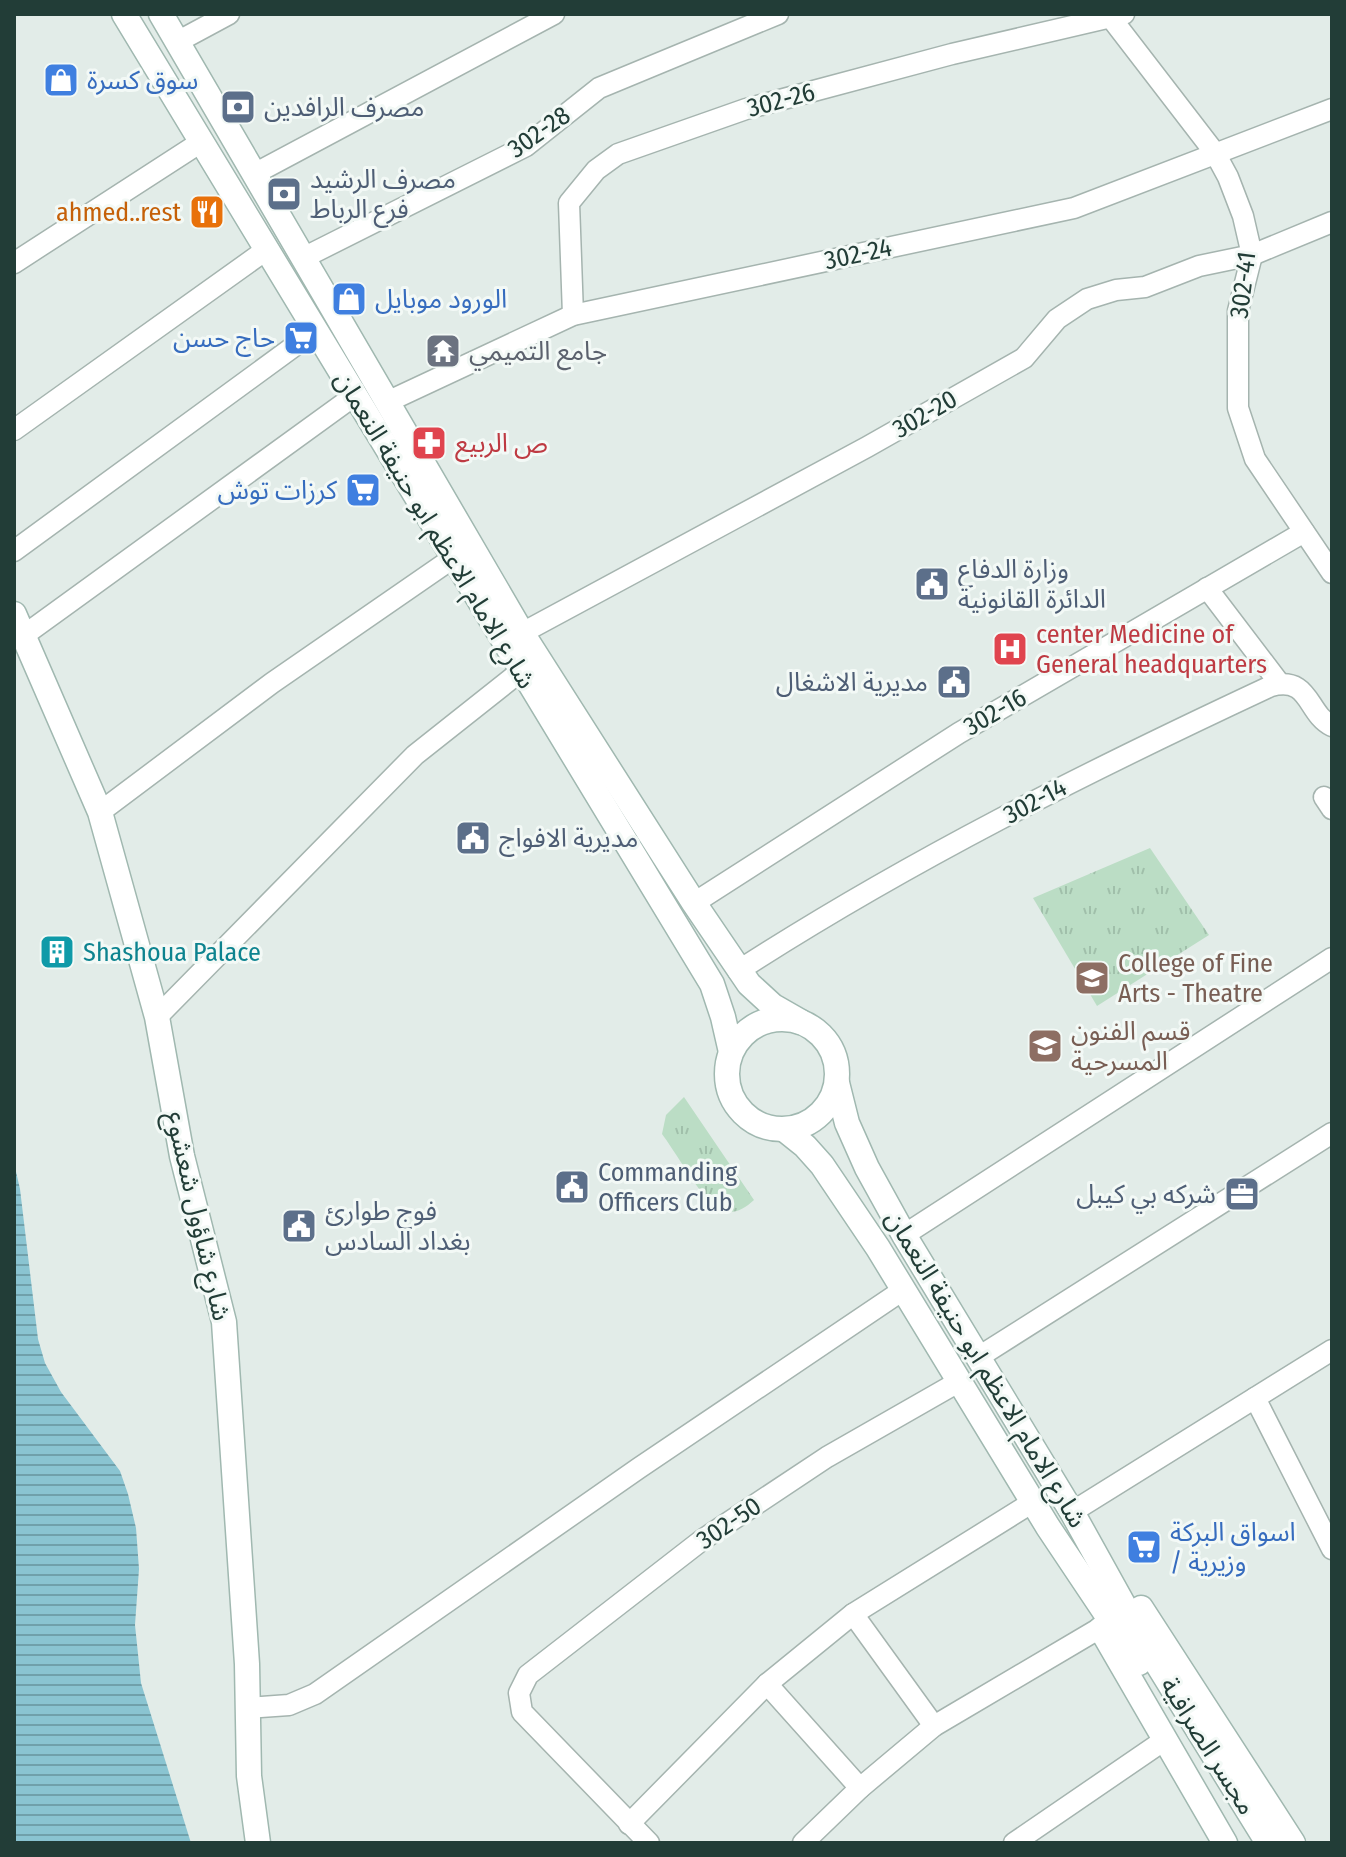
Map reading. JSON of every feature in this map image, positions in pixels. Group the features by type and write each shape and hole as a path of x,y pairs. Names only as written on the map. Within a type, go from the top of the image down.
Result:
{"main road":[{"name":"شارع الامام الاعظم ابو حنيفة النعمان","path":"124,14 712,984 731,1052"},
{"name":"شارع الامام الاعظم ابو حنيفة النعمان","path":"163,16 522,633 738,971 760,995 801,1022"},
{"name":"شارع شاؤول شعشوع","path":"19,625 100,812 157,1017 182,1156 224,1322 249,1776 258,1843"},
{"path":"768,1020 801,1022 818,1032 830,1046 837,1064 837,1083 831,1101 819,1115 803,1125 785,1130 767,1128 751,1121 737,1108 729,1092 726,1075 731,1052 740,1038 768,1020"},
{"name":"شارع الامام الاعظم ابو حنيفة النعمان","path":"837,1083 847,1123 867,1168 977,1358 1077,1520 1142,1653"},
{"name":"شارع الامام الاعظم ابو حنيفة النعمان","path":"785,1130 822,1165 878,1248 1060,1544 1142,1653"},
{"path":"1077,1520 1163,1639 1293,1843"},
{"path":"1060,1544 1100,1628 1225,1843"},
{"name":"مجسر الصرافية","path":"1142,1653 1250,1843"},
{"name":"مجسر الصرافية","path":"1142,1653 1268,1843"}],"street":[{"path":"177,42 229,14"},
{"path":"254,174 554,14"},
{"name":"302-28","path":"303,258 526,146 599,88 778,14"},
{"name":"302-41","path":"1115,16 1215,153 1228,177 1243,216 1252,255 1238,311 1238,408 1255,459 1332,573"},
{"name":"302-26","path":"573,315 569,203 596,170 618,154 746,109 952,54 1115,16"},
{"name":"302-24","path":"387,402 573,315 1074,208 1332,109"},
{"path":"14,263 201,142"},
{"name":"302-20","path":"522,633 867,447 1024,358 1057,319 1087,299 1116,290 1145,287 1199,266 1252,255 1332,222"},
{"path":"14,430 266,250"},
{"path":"14,551 315,331"},
{"path":"19,625 354,396"},
{"name":"302-16","path":"694,903 959,733 1304,532"},
{"path":"100,812 272,683 453,558"},
{"path":"1207,588 1280,684 1298,688 1324,721 1332,726"},
{"path":"157,1017 415,755 521,671"},
{"name":"302-14","path":"738,971 824,915 1045,795 1151,742 1280,684"},
{"path":"904,1235 1332,958"},
{"path":"977,1358 1332,1133"},
{"path":"247,1708 289,1705 315,1694 639,1468 903,1290"},
{"path":"1077,1520 1255,1398 1332,1350"},
{"name":"302-50","path":"629,1824 522,1712 519,1693 528,1675 702,1540 827,1457 960,1381"},
{"path":"1255,1398 1332,1549"},
{"path":"649,1843 629,1824 767,1684 853,1614 1033,1502"},
{"path":"853,1614 934,1726"},
{"path":"803,1843 860,1788 934,1726 1100,1628"},
{"path":"767,1684 860,1788"},
{"path":"1014,1843 1166,1739"}],"green space":[{"path":"1150,848 1209,935 1097,1006 1033,898"},
{"path":"684,1097 754,1200 740,1210 725,1212 714,1207 662,1134 666,1115"}],"water":[{"path":"14,1163 20,1189 38,1339 45,1363 61,1392 120,1471 128,1494 136,1528 139,1569 135,1625 141,1683 191,1843 14,1843"}],"place":[{"name":"سوق كسرة","path":"61,80"},
{"name":"مصرف الرافدين","path":"238,107"},
{"name":"مصرف الرشيد فرع الرباط","path":"284,194"},
{"name":"ahmed..rest","path":"207,212"},
{"name":"الورود موبايل","path":"349,299"},
{"name":"حاج حسن","path":"301,338"},
{"name":"جامع التميمي","path":"443,351"},
{"name":"ص الربيع","path":"429,443"},
{"name":"كرزات توش","path":"363,490"},
{"name":"وزارة الدفاع الدائرة القانونية","path":"932,584"},
{"name":"center Medicine of General headquarters","path":"1010,649"},
{"name":"مديرية الاشغال","path":"954,682"},
{"name":"مديرية الافواج","path":"473,838"},
{"name":"Shashoua Palace","path":"57,952"},
{"name":"College of Fine Arts - Theatre","path":"1092,978"},
{"name":"قسم الفنون المسرحية","path":"1045,1046"},
{"name":"Commanding Officers Club","path":"572,1187"},
{"name":"شركه بي كيبل","path":"1242,1194"},
{"name":"فوج طوارئ بغداد السادس","path":"299,1226"},
{"name":"اسواق البركة / وزيرية","path":"1144,1547"}]}
